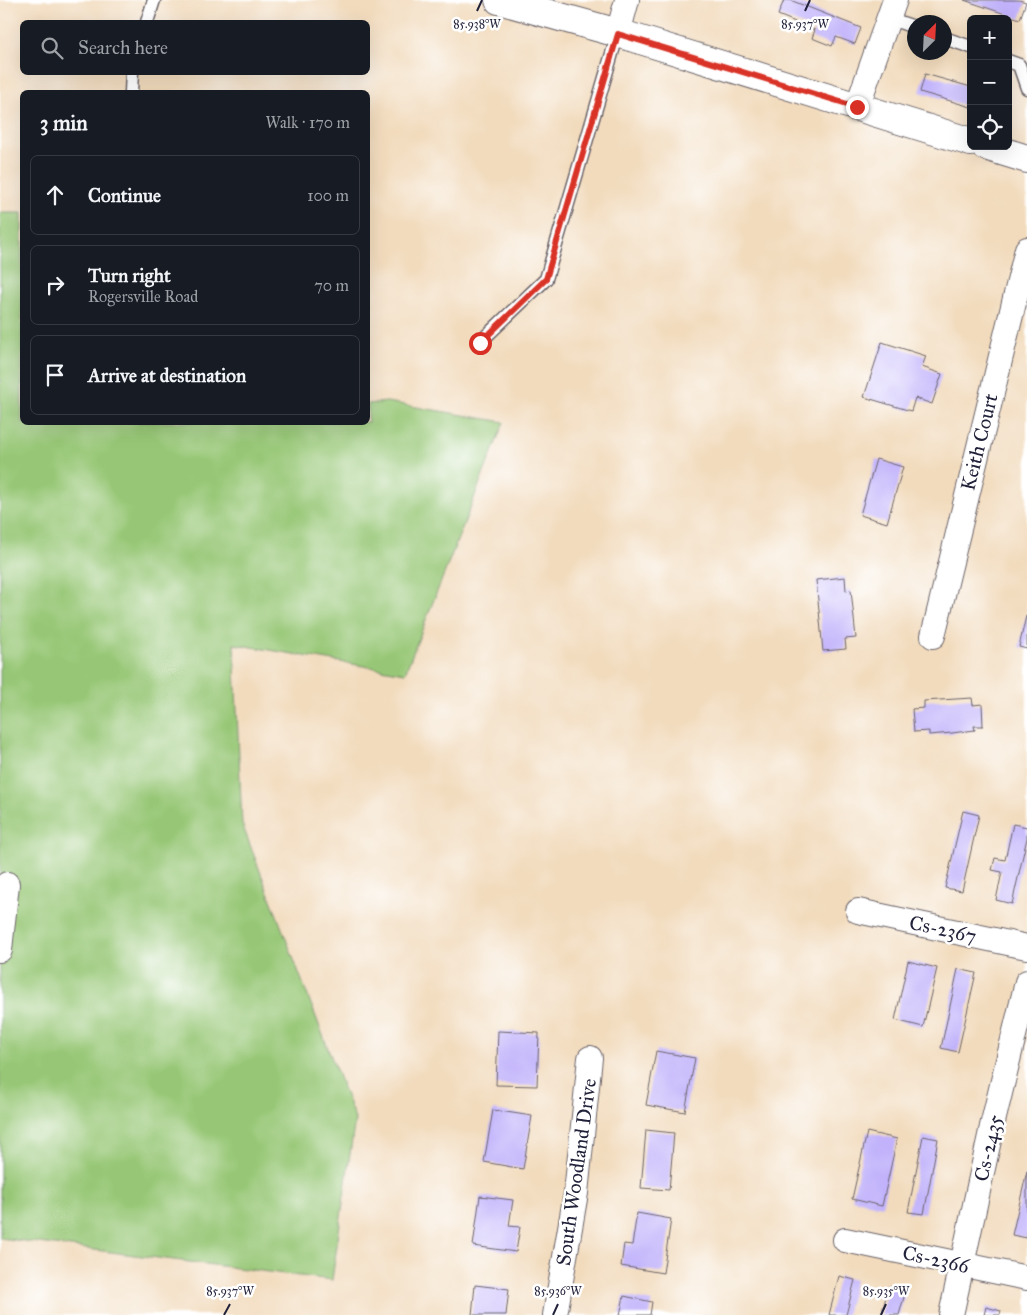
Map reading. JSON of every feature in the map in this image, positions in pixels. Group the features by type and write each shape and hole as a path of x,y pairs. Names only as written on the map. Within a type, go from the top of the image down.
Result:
{"street":[{"path":"499,0 618,34 967,141"},
{"path":"618,34 628,0"},
{"path":"857,107 891,9"},
{"path":"998,150 1027,159"},
{"name":"Keith Court","path":"933,636 942,592 1027,249"},
{"path":"0,950 7,884"},
{"name":"Cs-2367","path":"858,911 1027,947"},
{"name":"Cs-2435","path":"951,1315 1027,982"},
{"name":"South Woodland Drive","path":"555,1315 576,1193 590,1058"},
{"name":"Cs-2366","path":"846,1240 1027,1278"}],"lane":[{"path":"148,20 154,0"},
{"path":"891,9 907,22"},
{"path":"480,343 546,279 618,34"},
{"path":"952,41 967,46"},
{"path":"1012,62 1019,65 1027,88"},
{"path":"131,90 132,75"}],"green space":[{"path":"0,213 20,213 20,425 370,425 370,404 387,402 504,422 405,673 234,644 242,824 355,1119 332,1280 0,1238"}],"building":[{"path":"784,0 790,0 861,28 855,44 836,37 832,46 812,38 815,30 778,15"},
{"path":"964,0 1019,0 1026,2 1020,19"},
{"path":"925,74 967,86 967,106 920,92"},
{"path":"882,342 926,356 922,367 942,374 932,404 915,398 911,411 864,397"},
{"path":"876,459 903,467 887,523 860,515"},
{"path":"845,577 846,591 851,590 856,638 845,639 846,649 823,651 816,580"},
{"path":"1027,616 1027,649 1019,647"},
{"path":"972,698 973,705 982,704 983,726 974,726 975,730 929,735 929,731 914,732 912,709 924,708 924,701"},
{"path":"963,811 979,815 962,891 945,888"},
{"path":"1013,824 1027,827 1027,838 1012,904 996,900 1002,872 992,870 995,858 1005,860"},
{"path":"908,961 937,968 923,1027 895,1020"},
{"path":"958,969 976,973 958,1052 941,1048"},
{"path":"498,1031 539,1033 537,1086 496,1085"},
{"path":"656,1051 695,1058 685,1112 646,1105"},
{"path":"493,1110 532,1116 523,1169 484,1162"},
{"path":"646,1130 674,1133 669,1190 641,1188"},
{"path":"867,1132 897,1139 882,1206 852,1199"},
{"path":"923,1136 938,1139 924,1214 908,1212"},
{"path":"1027,1171 1027,1238 1012,1235"},
{"path":"480,1196 513,1200 509,1226 520,1227 516,1252 473,1246"},
{"path":"637,1213 671,1219 663,1273 621,1266 624,1244 632,1245"},
{"path":"839,1276 855,1280 846,1315 829,1315"},
{"path":"475,1285 509,1289 506,1315 472,1315"},
{"path":"889,1286 906,1290 899,1315 881,1315"},
{"path":"624,1296 652,1302 650,1315 620,1315"},
{"path":"986,1307 1001,1311 1000,1315 984,1315"}],"route":[{"path":"480,343 546,279 618,34 857,107"}]}
